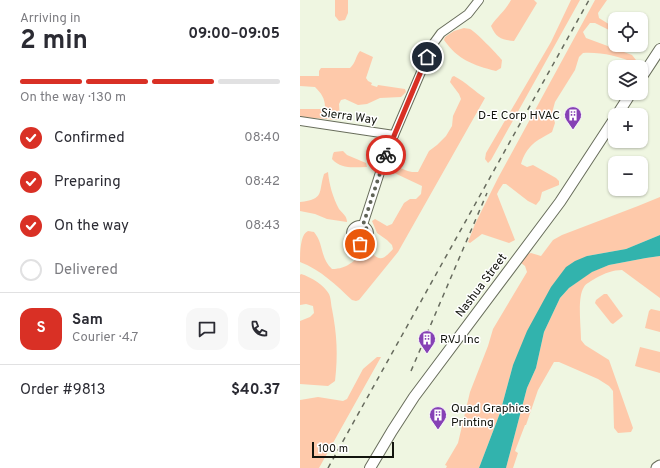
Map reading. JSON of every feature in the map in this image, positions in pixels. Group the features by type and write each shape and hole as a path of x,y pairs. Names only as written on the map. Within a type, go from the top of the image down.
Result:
{"main road":[{"path":"648,67 660,48"},
{"name":"Nashua Street","path":"370,468 403,414 560,202 608,129"}],"street":[{"path":"363,225 380,170 435,40 441,33 468,14 479,0"},
{"name":"Sierra Way","path":"300,121 394,135"}],"shaded area":[{"path":"335,0 348,0 348,13 345,20 339,21 335,16"},
{"path":"511,0 534,0 537,3 514,41 500,38 491,26"},
{"path":"571,0 580,0 488,163 485,159 486,153 551,42"},
{"path":"595,0 607,0 598,13 599,18 608,24 608,30 595,23 590,23 583,32 586,38 608,46 608,52 624,52 632,55 636,60 627,60 616,56 596,53 583,53 579,57 575,70 555,102 552,113 555,123 552,132 541,138 529,148 521,164 527,167 533,165 556,178 559,181 559,185 542,192 540,200 536,205 528,201 506,184 503,184 497,194 515,240 509,243 482,234 470,243 468,242 475,224 498,178"},
{"path":"464,28 473,31 496,53 502,60 501,68 496,71 473,64 461,57 449,47 444,40 445,37 454,31"},
{"path":"360,51 373,57 366,78 372,83 371,85 377,87 378,85 405,89 406,92 401,97 380,98 367,104 358,105 345,99 341,100 339,104 340,120 300,117 300,109 322,109 325,107 322,96 315,87 300,86 300,76 319,76 319,71 321,68 350,68"},
{"path":"454,76 485,98 398,252 359,300 352,300 334,283 315,269 300,262 303,236 308,231 314,232 328,265 332,269 344,267 370,251 379,258 382,258 390,253 393,249 392,245 377,233 372,221 375,219 387,226 392,224 404,203 410,199 416,199 421,194 422,186 388,170 390,166 394,166 413,172 418,172 429,151 446,136 452,126 453,116 461,99 450,82"},
{"path":"343,151 347,155 366,163 367,167 344,166 336,163 332,159 334,152"},
{"path":"328,172 330,186 335,200 339,209 346,217 347,222 327,219 315,214 300,211 300,202 308,201 317,197 324,174"},
{"path":"660,197 660,235 626,249 587,256 513,365 500,413 479,468 446,468 447,466 445,465 458,443 470,392 493,329 527,272 525,266 521,263 524,255 531,253 541,256 553,240 562,235"},
{"path":"660,256 660,298 622,270 606,273 588,283 584,287 581,298 581,340 585,345 609,360 633,428 631,432 618,433 614,428 613,391 609,386 598,379 559,362 554,362 538,390 515,451 518,453 513,468 506,468 527,388 536,368 544,332 560,298 569,288 591,272 609,265"},
{"path":"301,274 313,279 321,285 330,297 334,318 337,354 335,381 328,386 300,384 300,321 310,317 314,313 313,306 306,304 300,305"},
{"path":"604,294 607,294 623,316 613,324 595,303 596,300"},
{"path":"651,309 660,311 660,332 645,328 649,311"},
{"path":"640,347 660,352 660,373 635,366"},
{"path":"377,357 381,357 319,468 300,468 300,400 318,397 343,401 347,399 363,369"}],"water":[{"path":"660,235 660,256 609,265 592,272 569,288 560,298 544,332 536,368 527,388 506,468 479,468 500,413 513,365 527,331 551,287 566,267 587,256 626,249"}],"railway":[{"path":"328,468 589,0"},
{"path":"411,371 487,193"}],"way so far":[{"path":"360,244 366,242 369,237 368,230 363,225 386,155"}],"place":[{"name":"D-E Corp HVAC","path":"573,130"},
{"name":"RVJ Inc","path":"427,354"},
{"name":"Quad Graphics Printing","path":"438,430"}],"route":[{"path":"386,155 427,57"}]}
